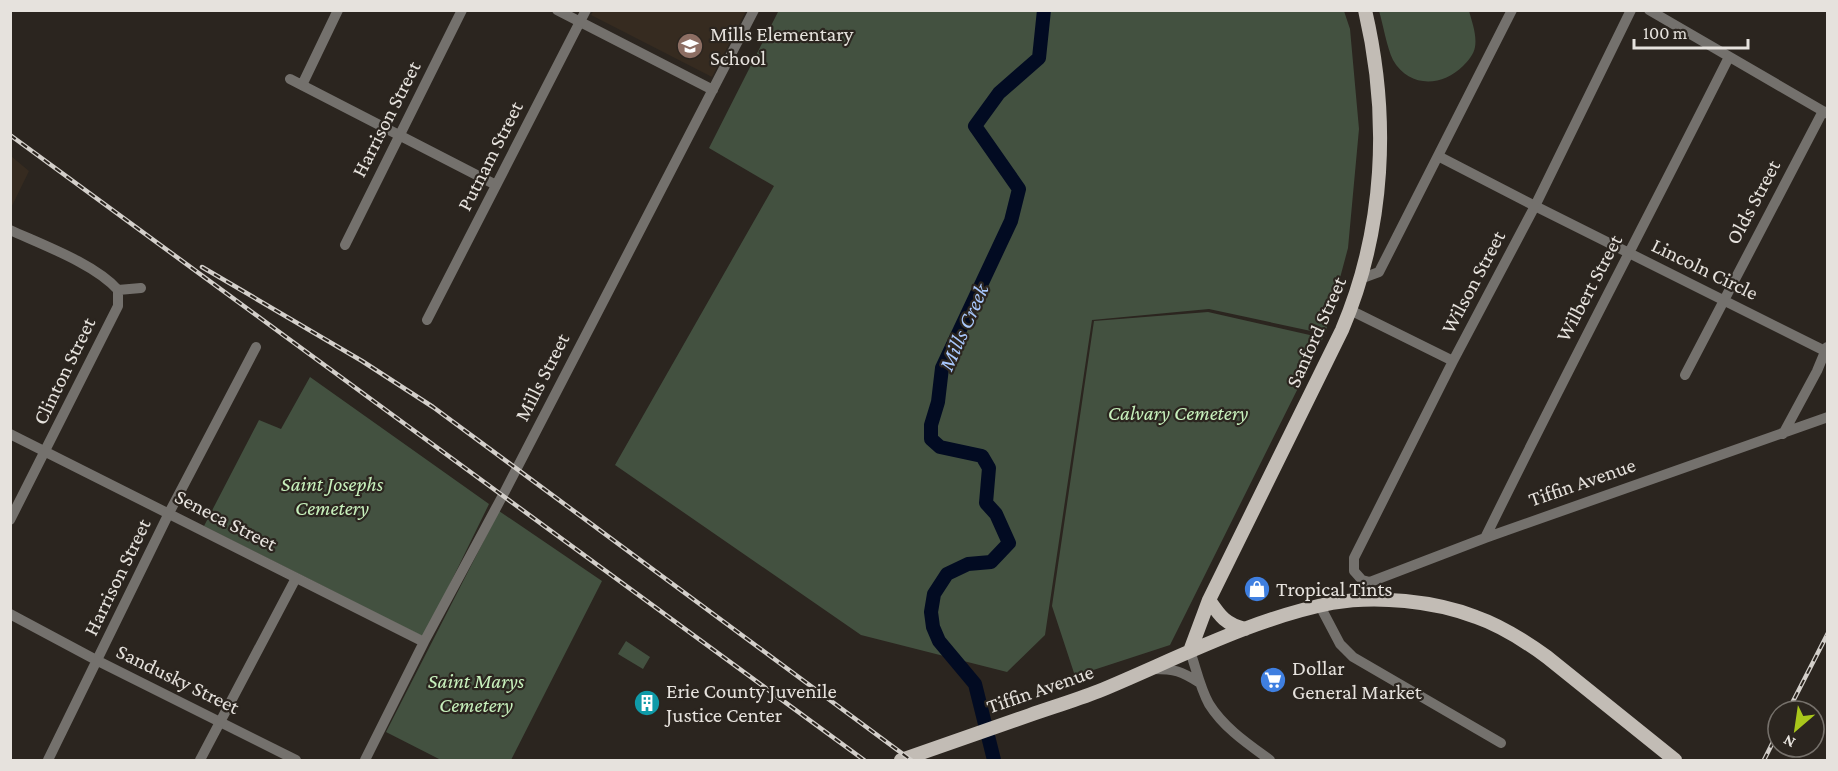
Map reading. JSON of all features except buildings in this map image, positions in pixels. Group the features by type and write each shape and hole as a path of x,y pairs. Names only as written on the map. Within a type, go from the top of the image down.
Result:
{"main road":[{"path":"1360,279 1375,218 1380,148 1376,69 1365,10"},
{"name":"Sanford Street","path":"1190,651 1209,600 1321,374 1350,310 1360,279"},
{"path":"1209,600 1226,622 1245,629"},
{"name":"Tiffin Avenue","path":"901,760 1097,692 1245,629 1320,606 1362,600 1383,600 1436,606 1475,616 1525,641 1675,760"}],"street":[{"path":"302,85 338,10"},
{"name":"Harrison Street","path":"345,245 462,10"},
{"path":"557,10 713,90"},
{"name":"Putnam Street","path":"427,320 586,10"},
{"name":"Mills Street","path":"365,760 424,642 503,495 754,10"},
{"name":"Sanford Street","path":"1360,279 1379,272 1512,10"},
{"name":"Wilson Street","path":"1354,571 1354,558 1453,361 1535,206 1631,10"},
{"path":"1649,10 1825,113"},
{"name":"Wilbert Street","path":"1485,538 1729,57"},
{"path":"290,79 496,185"},
{"name":"Olds Street","path":"1685,375 1825,113"},
{"name":"Lincoln Circle","path":"1438,156 1630,254 1826,349"},
{"path":"10,230 68,257 109,280 118,290 141,288"},
{"name":"Clinton Street","path":"10,520 118,306 118,290"},
{"path":"1350,310 1453,361"},
{"name":"Harrison Street","path":"48,760 169,513 256,347"},
{"path":"1783,434 1817,371 1826,349"},
{"name":"Tiffin Avenue","path":"1354,571 1362,580 1370,582 1485,538 1827,417"},
{"name":"Seneca Street","path":"10,434 46,450 424,642"},
{"path":"200,760 296,578"},
{"path":"1320,606 1340,644 1353,657 1501,743"},
{"name":"Sandusky Street","path":"10,614 98,661 296,760"},
{"path":"1190,651 1208,702 1219,718 1240,738 1270,760"},
{"path":"1149,669 1173,669 1200,682"}],"shaded area":[{"name":"Mills Elementary School","path":"594,10 746,11 712,77 591,15"},
{"path":"11,156 29,171 11,208"}],"green space":[{"path":"779,10 1344,11 1350,29 1359,129 1348,248 1325,334 1209,309 1092,320 1045,635 1007,672 861,635 615,465 774,186 709,148"},
{"path":"1379,11 1469,11 1475,38 1473,52 1463,66 1445,78 1436,81 1417,80 1408,76 1393,60"},
{"name":"Calvary Cemetery","path":"1208,312 1323,338 1170,645 1075,676 1052,606 1094,321"},
{"name":"Saint Josephs Cemetery","path":"310,377 489,504 424,637 204,526 259,420 281,429"},
{"name":"Saint Marys Cemetery","path":"499,511 602,581 511,760 441,760 386,732"},
{"path":"626,641 650,657 643,669 618,654"}],"waterway":[{"name":"Mills Creek","path":"994,760 975,684 939,641 933,627 931,612 934,594 947,574 968,564 991,562 1009,543 996,514 986,503 989,468 982,456 940,447 931,439 931,425 938,402 942,368 1011,221 1019,189 975,126 999,93 1039,58 1044,10"}],"railway":[{"path":"10,135 864,760"},
{"path":"202,267 362,361 433,407 911,760"},
{"path":"1794,699 1828,633"},
{"path":"1764,760 1766,756"}],"place":[{"name":"Mills Elementary School","path":"690,46"},
{"name":"Tropical Tints","path":"1257,589"},
{"name":"Dollar General Market","path":"1273,680"},
{"name":"Erie County Juvenile Justice Center","path":"647,703"}]}
